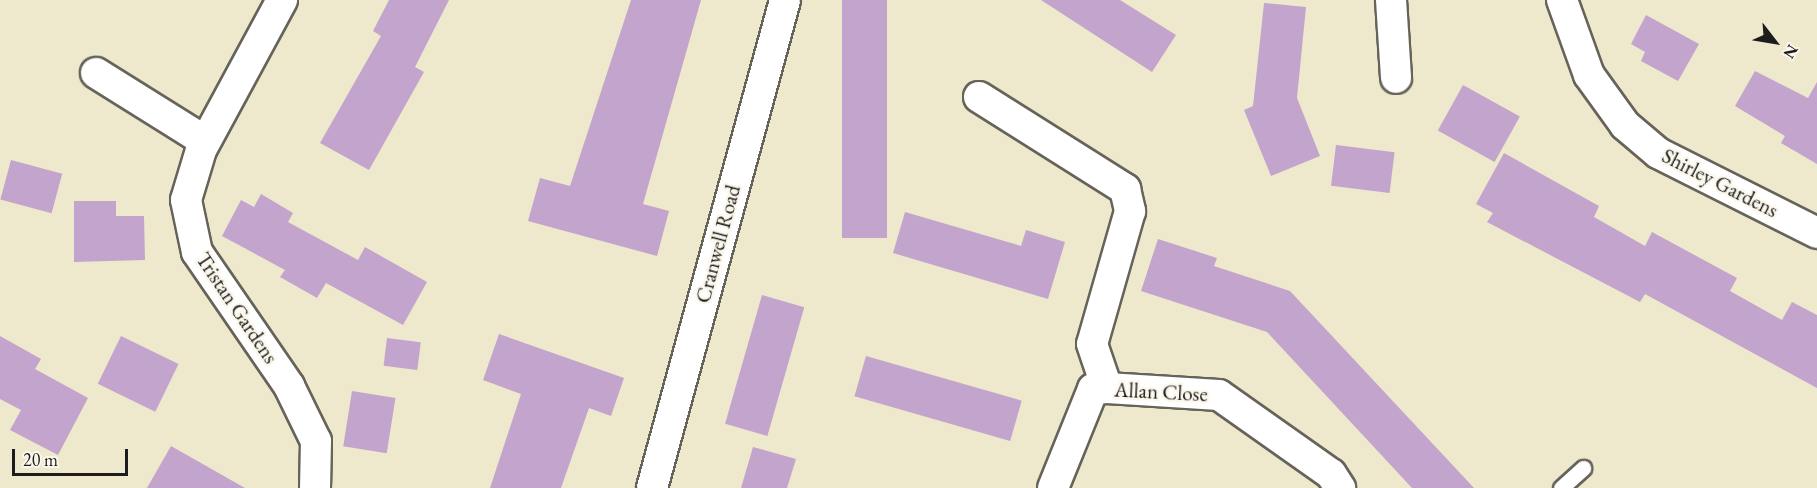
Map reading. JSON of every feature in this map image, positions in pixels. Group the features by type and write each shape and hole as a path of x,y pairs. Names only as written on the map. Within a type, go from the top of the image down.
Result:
{"street":[{"name":"Tristan Gardens","path":"282,0 205,141 186,200 197,252 289,386 316,441 315,488"},
{"name":"Cranwell Road","path":"652,488 785,0"},
{"path":"1391,0 1396,78"},
{"name":"Shirley Gardens","path":"1562,0 1589,75 1626,125 1658,153 1817,233"},
{"path":"96,73 205,141"},
{"path":"979,97 1125,189 1130,211 1092,344 1107,388"},
{"name":"Allan Close","path":"1053,488 1093,389 1107,388 1220,395 1331,474 1340,488"}],"lane":[{"path":"1561,488 1582,468"}],"building":[{"path":"389,0 449,0 415,67 424,72 369,170 320,143 381,36 373,31"},
{"path":"631,0 701,0 643,204 669,211 657,256 528,221 540,178 570,186"},
{"path":"842,0 887,0 887,238 842,238"},
{"path":"1041,0 1120,0 1176,35 1152,72"},
{"path":"1264,3 1306,7 1297,98 1320,156 1271,176 1244,110 1253,106"},
{"path":"1646,15 1699,44 1678,81 1641,61 1645,52 1631,44"},
{"path":"1755,71 1808,98 1817,82 1817,164 1781,143 1785,136 1735,106"},
{"path":"1463,85 1520,117 1495,162 1438,130"},
{"path":"1336,145 1395,152 1390,193 1331,186"},
{"path":"1504,153 1599,206 1594,217 1645,246 1652,232 1737,278 1730,291 1782,320 1792,302 1817,315 1817,388 1645,294 1640,302 1487,222 1493,213 1476,204"},
{"path":"11,160 62,174 52,213 0,200"},
{"path":"261,194 293,213 288,222 358,260 365,247 427,282 403,325 326,283 317,298 280,277 285,270 222,236 241,200 254,207"},
{"path":"74,201 116,201 116,216 144,216 145,260 74,262"},
{"path":"905,212 1021,246 1026,230 1065,242 1048,299 893,253"},
{"path":"1158,239 1217,258 1214,266 1290,291 1474,488 1412,488 1267,332 1141,291"},
{"path":"762,295 804,307 767,436 725,424"},
{"path":"499,334 624,378 611,416 589,408 561,488 490,488 521,394 483,380"},
{"path":"0,336 41,359 35,369 88,398 58,455 10,430 21,410 0,399"},
{"path":"121,336 179,364 155,412 98,384"},
{"path":"387,338 421,342 417,370 384,366"},
{"path":"866,356 1022,401 1010,441 854,396"},
{"path":"352,391 395,398 387,453 343,446"},
{"path":"171,446 245,488 147,488"},
{"path":"753,447 796,459 787,488 741,488"}]}
